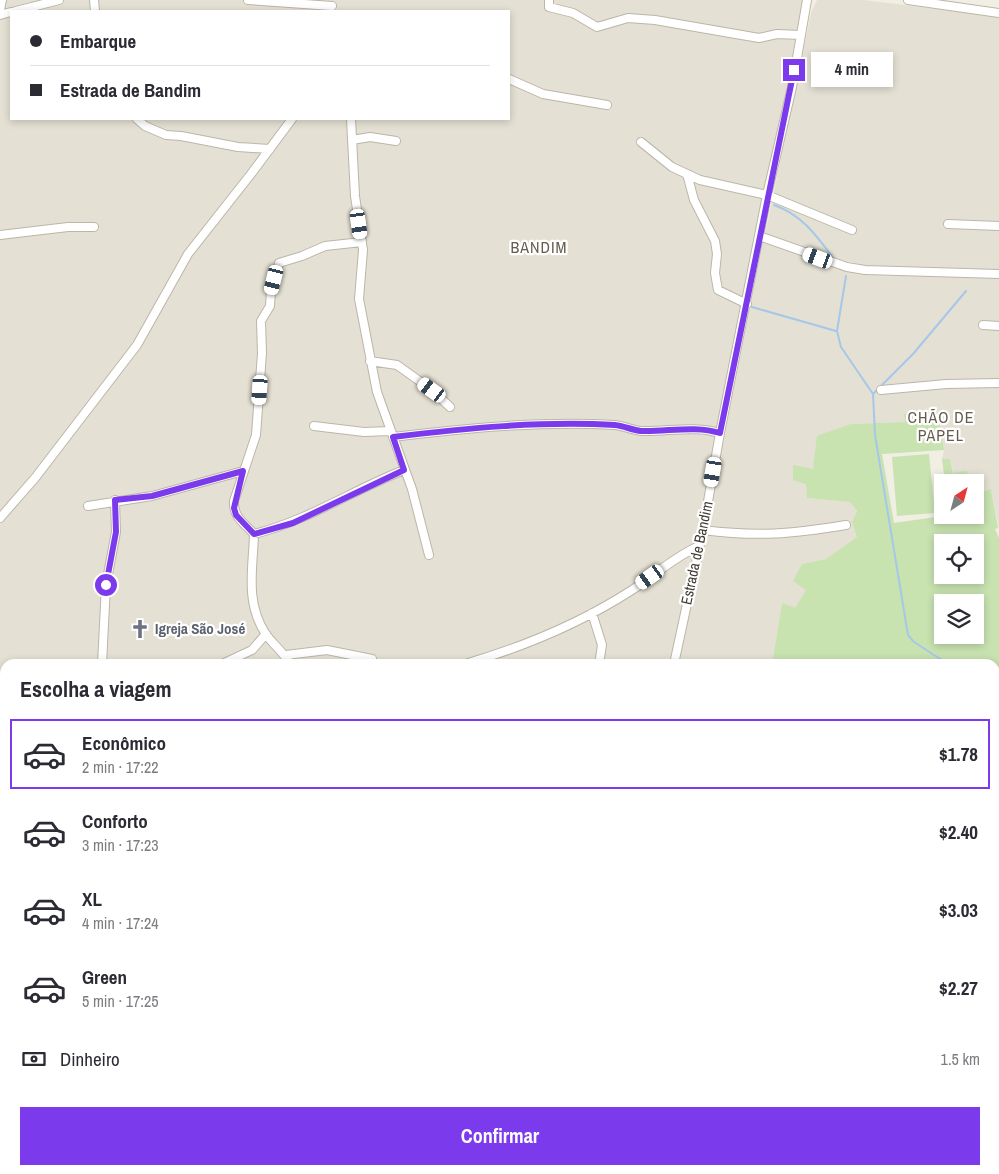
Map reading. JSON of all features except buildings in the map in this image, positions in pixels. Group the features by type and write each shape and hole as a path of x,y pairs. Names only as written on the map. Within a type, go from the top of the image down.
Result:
{"street":[{"path":"0,10 2,0"},
{"path":"20,10 59,0"},
{"path":"248,0 332,6"},
{"path":"549,0 549,7 553,10 574,13 597,27 628,18 655,20 759,38 777,34 800,35"},
{"name":"Estrada de Bandim","path":"675,659 703,530 720,433 767,195 790,94 807,0"},
{"path":"908,0 999,13"},
{"path":"510,78 543,94 607,105"},
{"path":"138,120 145,126 166,135 238,147 270,150"},
{"path":"2,514 35,478 137,345 188,254 291,120"},
{"path":"351,120 363,257 358,299 370,361 392,434 416,501 429,555"},
{"path":"352,140 370,137 396,141"},
{"path":"640,142 672,167 687,174 721,187 767,195 852,230"},
{"path":"687,174 694,200 715,241 717,254 715,273 718,290 747,304"},
{"path":"948,224 999,226"},
{"path":"0,235 68,227 94,227"},
{"path":"759,236 846,267 865,270 999,274"},
{"path":"288,659 266,634 251,597 254,534 236,515 234,508 243,471 256,435 263,335 261,321 270,306 277,266 284,260 302,256 325,246 362,242"},
{"path":"983,325 999,326"},
{"path":"370,361 397,365 432,390 450,407"},
{"path":"881,390 946,384 999,383"},
{"path":"314,426 392,434 534,425 613,425 650,431 702,428 720,433"},
{"path":"254,534 293,523 404,470"},
{"path":"88,506 115,500 152,496 243,471"},
{"path":"102,659 106,585 116,532 115,500"},
{"path":"703,530 735,534 776,535 846,525"},
{"path":"480,659 525,644 592,613 632,590 680,555 699,546"},
{"path":"592,613 602,644 600,659"},
{"path":"238,659 252,650 266,634"},
{"path":"286,655 315,650 372,659"},
{"path":"341,654 342,659"}],"shaded area":[{"path":"2,0 808,0 674,659 0,659 0,9"},
{"path":"817,0 864,0 999,17 999,271 883,270 808,251 765,235 811,13"},
{"path":"763,240 828,265 864,275 999,277 999,528 991,489 984,491 984,474 954,474 950,459 942,459 944,450 904,414 905,422 851,424 813,469 806,484 807,498 850,502 857,511 852,522 857,537 826,559 802,564 807,590 794,609 782,603 773,659 680,659"}],"green space":[{"path":"936,410 944,450 882,454 894,523 934,517 934,524 984,524 984,491 991,489 998,528 995,529 999,538 999,659 773,659 782,603 795,608 806,590 793,581 802,564 826,559 857,537 852,522 857,511 850,502 807,498 806,484 793,480 793,465 813,469 817,436 851,424 905,422 904,414"},
{"path":"929,454 934,513 897,516 892,457"},
{"path":"942,459 950,459 953,473 967,471 968,474 944,474"}],"waterway":[{"path":"774,205 801,220 834,259"},
{"path":"846,276 837,331 841,347 873,394 875,435 908,635 914,642 940,659"},
{"path":"873,394 913,354 966,291"},
{"path":"752,307 836,331"}],"place":[{"name":"Igreja São José","path":"140,629"}],"district":[{"name":"BANDIM","path":"539,247"},
{"name":"CHÃO DE PAPEL","path":"941,426"}],"route":[{"path":"106,585 116,532 115,500 152,496 243,471 234,508 236,515 254,534 293,523 344,496 404,470 393,437 472,428 534,425 613,425 637,431 702,428 720,433 794,70"}]}
